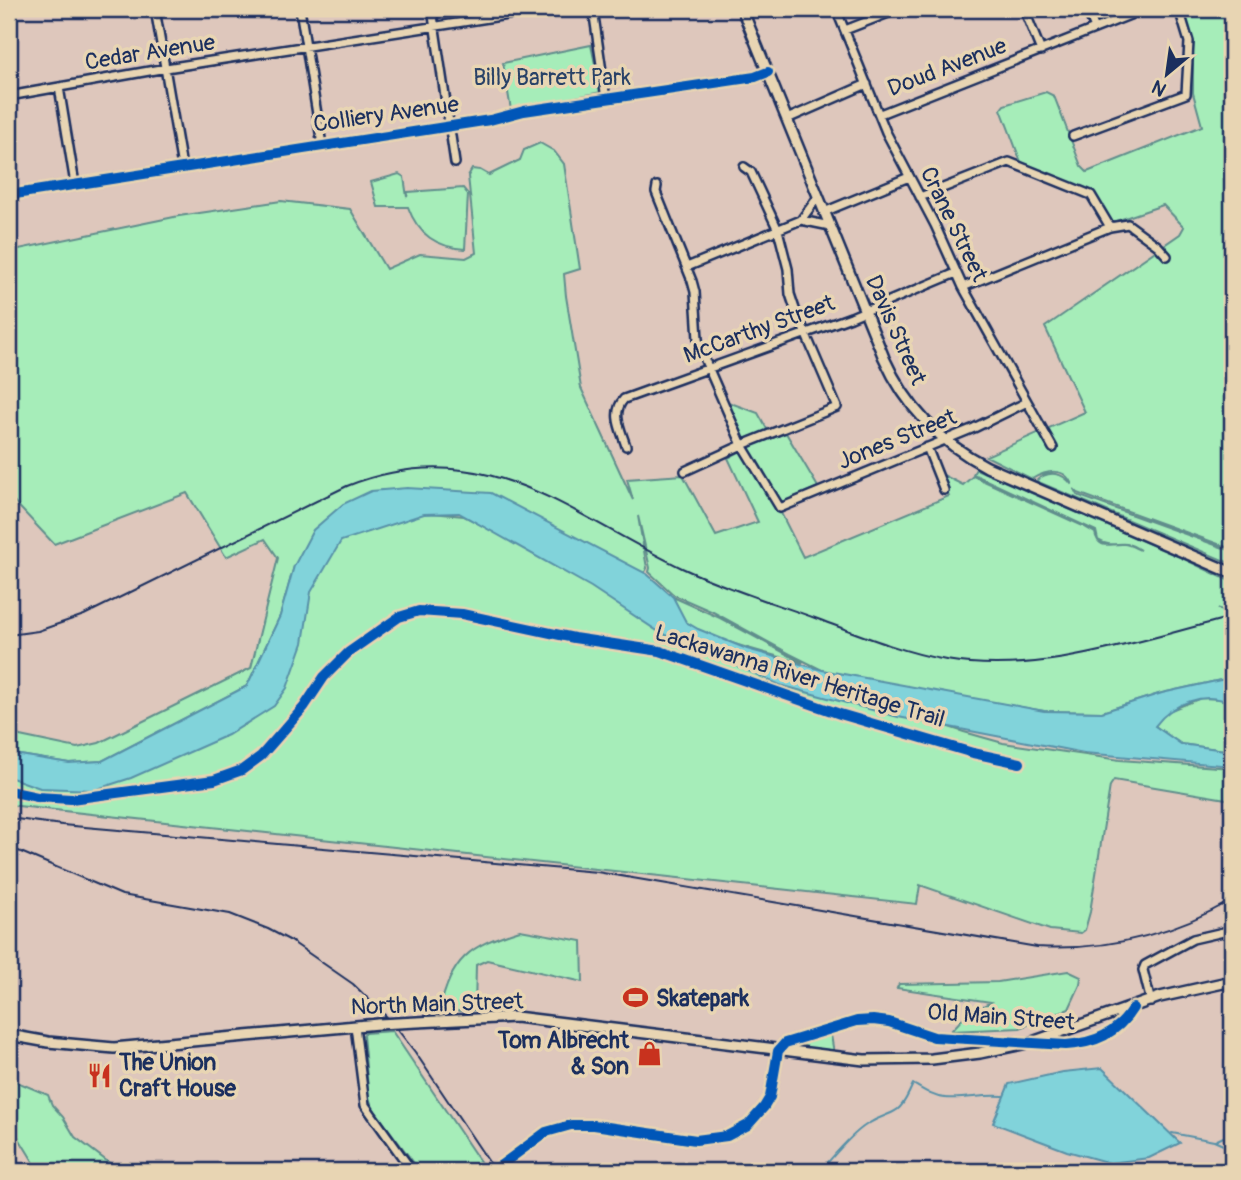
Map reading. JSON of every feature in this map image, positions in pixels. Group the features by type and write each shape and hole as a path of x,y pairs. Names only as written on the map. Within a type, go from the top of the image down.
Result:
{"main road":[{"name":"Davis Street","path":"741,9 865,311 899,388 919,416 944,440 987,467 1232,573"},
{"name":"North Main Street","path":"9,1035 48,1042 114,1048 378,1024 516,1017 864,1060 932,1059 1032,1042 1160,997 1232,981"}],"street":[{"path":"155,9 182,167"},
{"path":"300,9 322,145"},
{"path":"432,9 455,163"},
{"name":"Cedar Avenue","path":"9,96 166,68 547,9"},
{"path":"593,9 606,99"},
{"name":"Crane Street","path":"836,9 880,114 956,273 1053,448"},
{"path":"845,30 899,9"},
{"path":"1024,9 1041,51"},
{"path":"1087,9 1095,29"},
{"name":"Doud Avenue","path":"880,114 1145,9"},
{"path":"1073,136 1186,93 1189,42 1179,9"},
{"name":"Colliery Avenue","path":"9,195 490,120 524,111 755,77 768,72"},
{"path":"787,120 867,85"},
{"path":"59,87 75,184"},
{"path":"920,197 1009,162 1091,195 1110,227"},
{"path":"685,471 837,407 790,294 788,269 778,230 751,172 744,167"},
{"path":"824,212 909,177"},
{"path":"657,187 656,192 695,292 698,339 742,445"},
{"path":"687,267 802,220 818,197"},
{"path":"802,220 830,226"},
{"path":"963,287 1110,227 1128,224 1167,256"},
{"name":"McCarthy Street","path":"626,446 617,415 624,399 865,311 956,273"},
{"name":"Jones Street","path":"742,445 780,508 944,440 1027,402"},
{"path":"927,447 944,490"},
{"path":"1151,1002 1143,970 1145,965 1193,939 1232,930"},
{"name":"Old Main Street","path":"778,1051 785,1043 845,1024 873,1020 934,1037 1086,1044 1103,1039 1125,1021 1133,1008"},
{"path":"355,1027 365,1105 412,1171"},
{"path":"493,1171 546,1132 571,1125 594,1125 696,1140 727,1136 748,1125 764,1107 770,1097 778,1051"}],"green space":[{"path":"1181,9 1232,9 1232,549 1078,493 1074,489 1077,495 1232,551 1232,564 1036,481 1045,475 1055,474 1064,477 1072,485 1065,475 1049,472 1032,479 986,456 1085,412 1045,327 1180,234 1184,227 1163,205 1105,223 1088,197 1024,170 1001,109 1004,105 1046,92 1054,96 1081,166 1087,172 1202,126 1193,93 1193,41"},
{"name":"Billy Barrett Park","path":"591,45 601,92 511,110 503,63"},
{"path":"540,143 554,151 564,164 580,269 564,274 581,388 633,500 627,479 683,475 716,536 758,522 728,458 748,447 728,402 758,413 772,438 786,433 818,487 775,506 803,557 949,496 939,473 963,485 973,476 1083,526 1095,533 1097,539 1099,542 1102,544 1106,545 1126,544 1110,544 1098,540 1096,531 973,474 976,469 1232,582 1232,616 1218,608 1232,618 1232,681 1225,679 1162,693 1102,712 1044,711 863,680 822,670 713,612 674,595 649,572 638,516 647,568 644,574 407,488 294,566 280,616 247,686 102,761 69,763 9,751 9,728 20,736 77,748 99,743 251,668 278,558 265,539 226,557 187,493 54,544 9,496 9,251 179,216 281,201 350,209 386,269 420,254 466,258 476,253 468,176 472,169 489,175 520,160 524,150"},
{"path":"399,174 404,177 407,197 408,192 463,188 468,194 465,249 446,246 430,238 417,225 408,207 378,207 371,182"},
{"path":"420,512 464,516 611,592 843,692 964,732 1003,743 1120,760 1232,768 1232,800 1114,780 1110,786 1090,912 1085,930 1081,933 1050,930 920,885 917,904 9,805 9,772 57,773 178,747 245,725 280,678 308,587 339,536"},
{"path":"673,597 720,618 803,663 741,646 693,627 683,618"},
{"path":"1201,698 1222,699 1232,704 1232,751 1181,744 1155,726 1166,712"},
{"path":"520,930 582,941 583,982 487,960 476,965 475,1010 439,1012 450,979 465,957 487,942"},
{"path":"1068,971 1081,977 1069,1009 1020,1028 951,1031 966,1015 991,1002 897,988 899,984 998,982"},
{"path":"392,1031 483,1166 476,1171 420,1171 375,1111 369,1099 363,1035"},
{"path":"831,1035 834,1053 792,1047 793,1046"},
{"path":"9,1074 17,1082 48,1095 75,1137 120,1171 39,1171 9,1122"}],"water":[{"path":"407,488 491,493 647,574 673,597 686,622 698,629 747,649 822,670 1044,711 1102,712 1162,693 1225,679 1232,681 1232,704 1211,698 1190,701 1171,711 1155,726 1181,744 1232,751 1232,766 1084,753 898,717 780,685 659,632 591,587 459,513 424,514 341,541 311,592 303,643 287,688 274,706 228,735 131,778 94,790 40,788 9,777 9,751 69,763 102,761 247,686 280,616 294,566 313,530 343,504 371,491"},
{"path":"1102,1068 1180,1143 1149,1158 1110,1163 1067,1151 993,1123 1009,1084 1063,1072"}],"waterway":[{"path":"820,1171 860,1130 899,1108 913,1084 932,1095 945,1098 1003,1096"},
{"path":"1172,1133 1214,1141 1232,1149"},
{"path":"1215,1141 1232,1133"}],"railway":[{"path":"9,635 38,631 84,615 347,486 396,472 441,468 482,473 522,486 561,503 682,568 715,582 880,642 946,660 982,664 1055,659 1126,645 1232,617"},
{"path":"9,818 62,825 597,872 1037,947 1089,946 1138,938 1186,923 1232,900"},
{"path":"9,847 122,895 230,914 291,941 353,984 390,1020 415,1052 495,1171"}],"cycle path":[{"path":"9,195 490,120 524,111 755,77 768,72"},
{"name":"Lackawanna River Heritage Trail","path":"9,791 37,797 71,799 214,780 242,770 261,756 304,707 324,677 349,652 399,617 419,611 462,614 574,638 660,651 840,714 973,753 1020,763"},
{"path":"493,1171 546,1132 571,1125 594,1125 696,1140 727,1136 748,1125 764,1107 770,1097 778,1051 785,1043 857,1021 889,1022 934,1037 1066,1045 1104,1036 1120,1024 1133,1008"}],"place":[{"name":"Skatepark","path":"636,998"},
{"name":"Tom Albrecht & Son","path":"649,1053"},
{"name":"The Union Craft House","path":"99,1075"}]}
